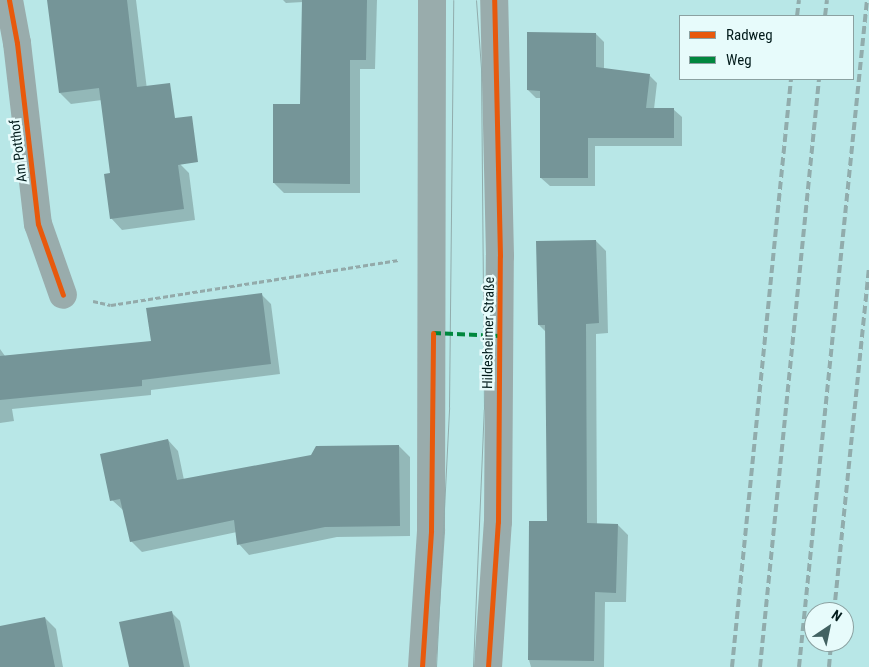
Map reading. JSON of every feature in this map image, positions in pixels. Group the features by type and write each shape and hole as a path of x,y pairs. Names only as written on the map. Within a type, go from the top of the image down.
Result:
{"street":[{"name":"Am Potthof","path":"9,0 17,43 38,224 63,295"},
{"path":"422,667 431,530 434,255 432,0"},
{"name":"Hildesheimer Straße","path":"488,667 498,522 500,274 494,0"}],"path":[{"path":"63,295 111,305 434,255"}],"building":[{"path":"47,0 127,0 137,87 170,83 175,118 192,116 198,162 178,165 184,209 110,219 104,174 110,173 99,88 59,93"},
{"path":"302,0 367,0 366,60 350,60 350,184 273,183 273,104 300,104"},
{"path":"527,32 596,33 596,67 650,74 646,108 674,108 674,138 588,138 588,178 540,178 540,91 527,90"},
{"path":"596,240 599,323 586,324 587,523 618,524 616,593 595,592 594,661 528,660 529,521 547,521 545,325 538,325 536,241"},
{"path":"262,293 271,364 142,380 142,386 0,400 0,356 151,341 146,308"},
{"path":"168,439 177,480 311,455 316,446 399,445 400,526 325,527 237,545 234,520 130,542 120,499 110,501 100,454"},
{"path":"172,611 184,667 129,667 119,622"},
{"path":"45,617 55,667 0,667 0,626"}],"tram line":[{"path":"436,667 449,407 453,0"},
{"path":"473,667 484,409 481,68 476,0"}],"railway":[{"path":"797,15 799,0"},
{"path":"825,15 827,0"},
{"path":"799,667 867,0"},
{"path":"732,667 791,80"},
{"path":"760,667 819,80"},
{"path":"835,602 869,268"},
{"path":"829,667 830,652"}],"marked path":[{"path":"433,333 500,336"}],"cycle path":[{"path":"9,0 17,43 38,224 63,295"},
{"path":"488,667 498,522 500,256 494,0"},
{"path":"422,667 431,530 433,333"}]}
